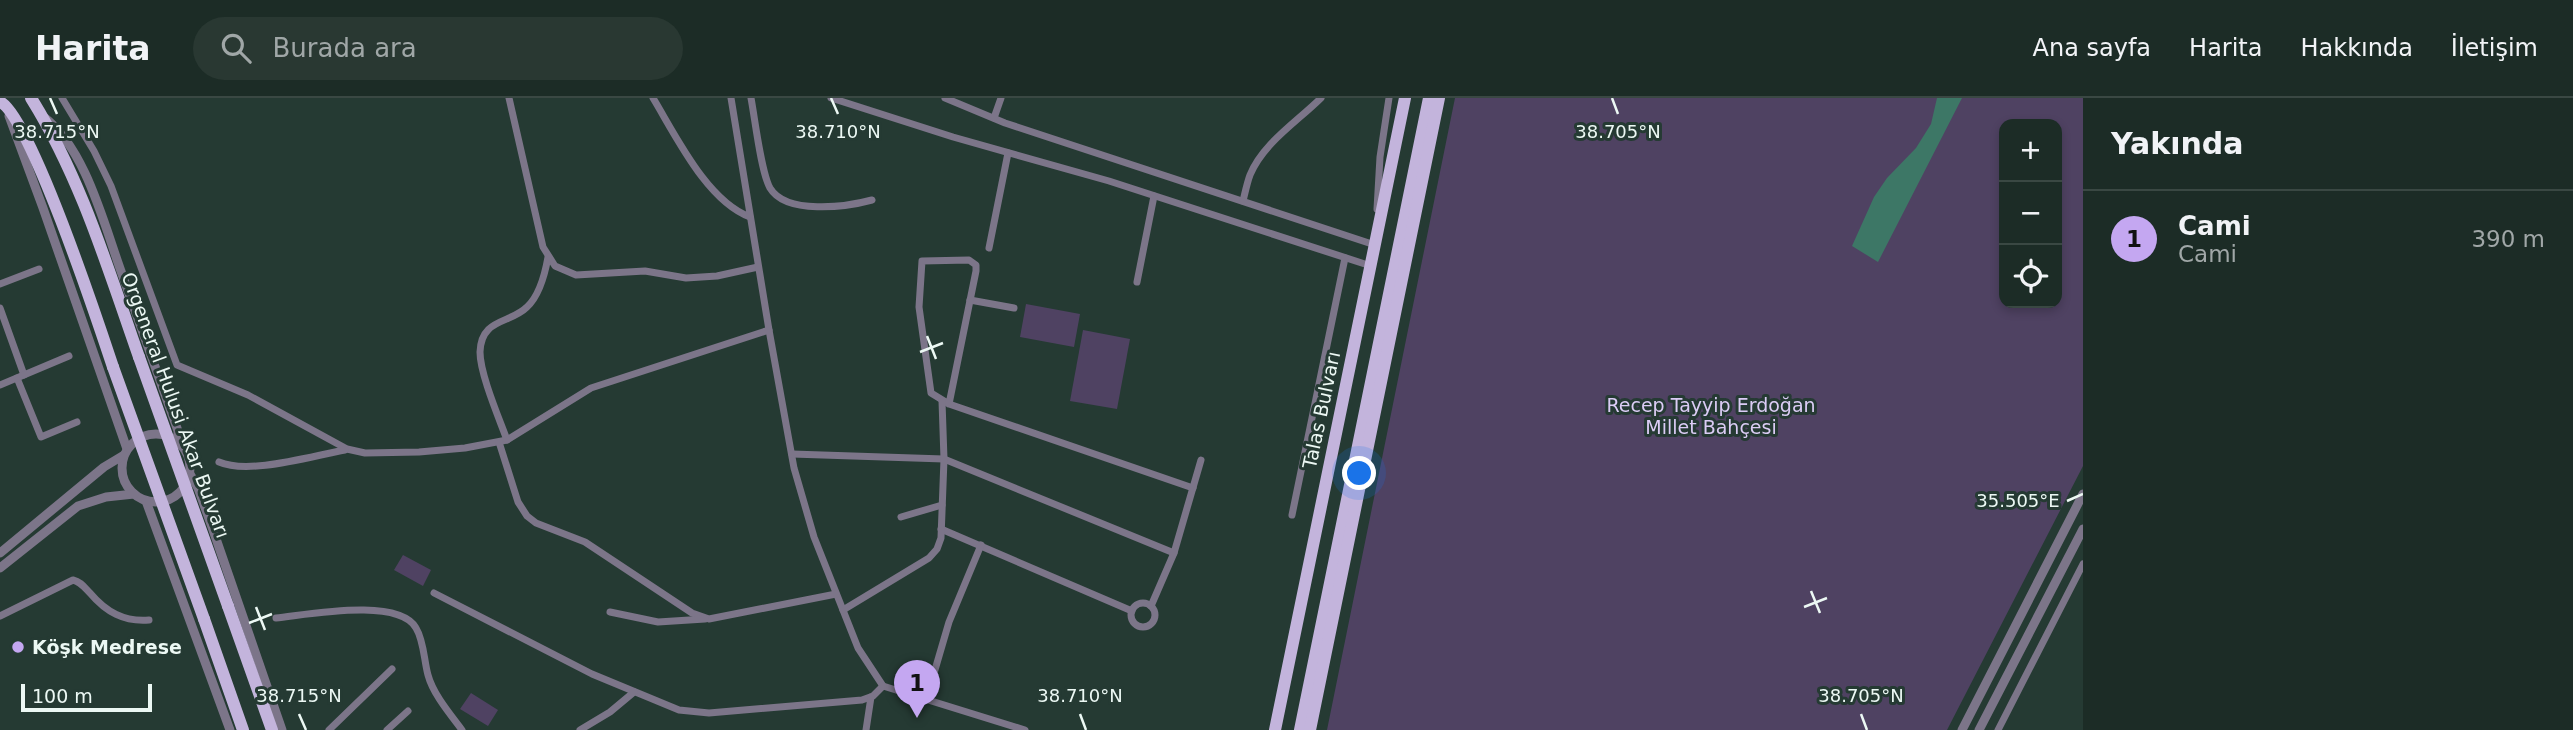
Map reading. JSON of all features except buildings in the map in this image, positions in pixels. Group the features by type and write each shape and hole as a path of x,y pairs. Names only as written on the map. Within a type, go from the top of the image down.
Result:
{"main road":[{"name":"Orgeneral Hulusi Akar Bulvarı","path":"31,98 65,158 84,203 272,730"},
{"name":"Talas Bulvarı","path":"1275,730 1405,98"},
{"path":"1300,730 1429,98"},
{"path":"1310,730 1439,98"},
{"path":"3,103 41,173 243,730"}],"street":[{"path":"62,98 94,151 111,186 177,365 248,395 346,449 365,453 419,452 503,441 591,388 769,330"},
{"path":"509,98 535,217 548,257 560,270 576,275 645,271 686,278 717,276 758,267"},
{"path":"653,98 691,161 720,197 734,209 750,216"},
{"path":"731,98 769,330 806,514 864,659 883,686 1025,730"},
{"path":"751,98 767,180 776,195 785,200 820,207 872,200"},
{"path":"831,98 1154,196 1371,266"},
{"path":"945,98 994,118 1375,245 1380,157 1389,98"},
{"path":"994,118 1001,98"},
{"path":"1243,201 1251,173 1263,155 1321,98"},
{"path":"3,103 126,452 123,476 134,495"},
{"path":"42,115 64,136 86,177 174,419 178,442"},
{"path":"989,248 1008,153"},
{"path":"1137,282 1154,196"},
{"path":"548,257 543,278 532,302 524,310 491,327 481,344 482,365 518,502 527,516 537,523 584,541 685,610 709,619"},
{"path":"1292,515 1345,258"},
{"path":"843,610 929,558 939,543 945,402 976,268 972,261 922,261 919,307 931,393 945,402 1193,488"},
{"path":"0,284 39,269"},
{"path":"970,300 1014,309"},
{"path":"0,309 41,437 77,422"},
{"path":"0,385 69,356"},
{"path":"0,553 126,452 138,439 151,434 165,435 178,442 187,453 190,474 198,488 282,730"},
{"path":"219,462 244,468 346,449"},
{"path":"792,454 944,459 1174,553"},
{"path":"1151,606 1174,553 1201,460"},
{"path":"0,568 78,506 106,497 134,495 146,501 161,502 174,498 184,488 190,474"},
{"path":"1962,730 2083,494"},
{"path":"146,501 230,730"},
{"path":"901,516 942,505"},
{"path":"941,529 1132,611"},
{"path":"1979,730 2083,529"},
{"path":"932,680 949,622 981,545"},
{"path":"1998,730 2083,564"},
{"path":"0,615 73,580 79,581 100,605 114,614 128,619 149,620"},
{"path":"434,593 592,674 668,707 699,713 792,707 862,700 871,697 883,686"},
{"path":"610,612 658,622 709,619 836,594"},
{"path":"1140,604 1151,606 1155,612 1154,620 1144,627 1133,622 1132,611 1140,604"},
{"path":"276,618 368,610 407,619 419,634 428,679 462,730"},
{"path":"329,730 391,669"},
{"path":"580,730 610,712 634,692"},
{"path":"866,730 871,697"},
{"path":"387,730 408,711"}],"green space":[{"name":"Recep Tayyip Erdoğan Millet Bahçesi","path":"1455,98 2083,98 2083,466 1947,730 1327,730"},
{"path":"1026,304 1080,314 1074,347 1020,337"},
{"path":"1083,330 1130,339 1117,409 1070,401"},
{"path":"403,555 431,570 423,586 394,570"},
{"path":"471,693 498,710 488,726 460,709"}],"shaded area":[{"path":"1937,98 1962,98 1878,262 1852,246 1874,197 1887,178 1916,148 1931,124"}],"place":[{"name":"Köşk Medrese","path":"18,647"},
{"name":"Cami","path":"917,718"}]}
